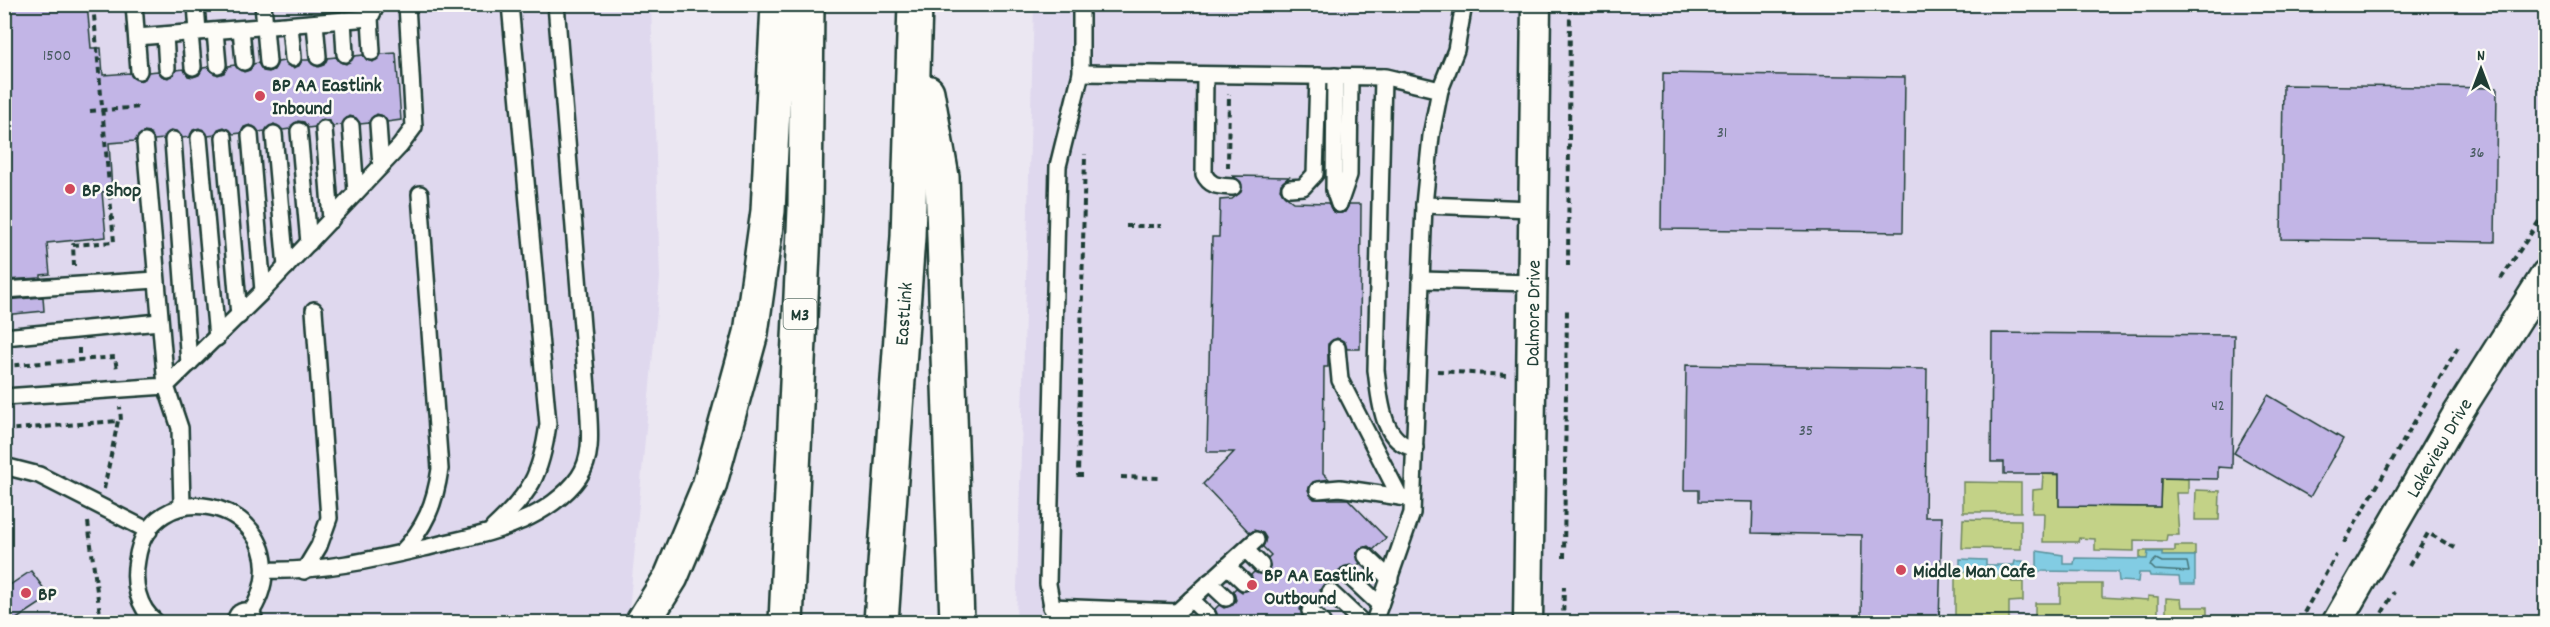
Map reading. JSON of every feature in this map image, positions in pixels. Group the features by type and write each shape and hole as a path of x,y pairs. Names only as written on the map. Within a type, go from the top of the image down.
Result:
{"highway":[{"path":"643,622 671,577 709,486 751,333 768,211 778,4"},
{"name":"M3","path":"786,622 805,209 807,4"},
{"path":"915,15 942,177 957,622"},
{"name":"EastLink","path":"881,622 908,237 915,15"}],"street":[{"name":"Dalmore Drive","path":"1528,622 1536,4"},
{"name":"Lakeview Drive","path":"2337,622 2456,416 2546,274"}],"lane":[{"path":"134,4 139,71"},
{"path":"193,67 196,4"},
{"path":"263,4 267,62"},
{"path":"4,397 165,386 239,316 381,166 414,127 407,4"},
{"path":"488,532 525,496 543,460 548,424 510,4"},
{"path":"266,570 304,571 362,563 488,532 521,522 546,508 567,491 580,476 588,460 588,401 556,4"},
{"path":"1081,4 1081,73 1058,166 1048,584 1053,615 1105,616 1126,610 1175,617 1177,612 1251,545 1261,565"},
{"path":"1374,622 1409,526 1407,498 1415,448 1424,205 1431,136 1440,90 1456,50 1464,4"},
{"path":"137,37 343,20 373,11 372,52"},
{"path":"343,20 345,54"},
{"path":"315,23 318,57"},
{"path":"290,25 293,58"},
{"path":"241,29 244,63"},
{"path":"215,31 218,64"},
{"path":"165,35 167,68"},
{"path":"1081,73 1383,77 1440,90"},
{"path":"1205,75 1204,174 1210,183 1218,186 1230,184"},
{"path":"1290,188 1303,187 1316,174 1318,76"},
{"path":"1339,204 1349,176 1343,76"},
{"path":"1383,77 1376,370 1380,404 1386,422 1399,442 1415,448"},
{"path":"378,124 381,166"},
{"path":"351,126 356,192"},
{"path":"324,129 331,220"},
{"path":"299,131 309,243"},
{"path":"274,134 286,267"},
{"path":"250,135 263,291"},
{"path":"224,137 239,316"},
{"path":"199,138 216,338"},
{"path":"172,140 189,364"},
{"path":"145,142 165,386 180,428 182,506"},
{"path":"401,553 425,525 436,494 440,469 420,194"},
{"path":"1424,205 1533,209"},
{"path":"4,290 156,279"},
{"path":"1421,279 1532,283"},
{"path":"304,571 318,546 329,518 314,310"},
{"path":"4,337 159,322"},
{"path":"1337,348 1340,380 1407,498"},
{"path":"4,466 39,476 148,531"},
{"path":"1318,490 1341,488 1407,498"},
{"path":"148,620 138,596 134,576 137,555 148,531 159,516 182,506 206,505 229,512 248,526 261,546 266,570 260,597 244,622"},
{"path":"1366,556 1390,579"},
{"path":"1227,566 1244,582"},
{"path":"1348,575 1380,605"},
{"path":"1209,582 1226,598"},
{"path":"1330,592 1362,622"},
{"path":"1191,599 1208,616"},
{"path":"1126,610 1139,622"},
{"path":"1310,611 1322,622"}],"path":[{"path":"75,285 73,246 114,242 93,4"},
{"path":"1568,266 1570,10"},
{"path":"1229,75 1230,184"},
{"path":"90,111 142,107"},
{"path":"1083,476 1078,476 1085,154"},
{"path":"2501,279 2539,221"},
{"path":"1126,226 1161,226"},
{"path":"1564,558 1567,309"},
{"path":"78,330 79,360"},
{"path":"2343,543 2458,347"},
{"path":"4,366 115,357 121,421 118,421 105,486 88,524 100,602 100,622"},
{"path":"1436,371 1508,375"},
{"path":"4,430 118,421"},
{"path":"1121,477 1159,478"},
{"path":"2409,566 2428,532 2454,548"},
{"path":"2299,622 2336,555"},
{"path":"1563,622 1564,586"},
{"path":"2377,622 2394,592"}],"shaded area":[{"path":"4,5 651,5 660,278 628,622 5,622"},
{"path":"1034,5 2545,5 2545,622 1016,622"}],"green space":[{"path":"2043,474 2059,475 2059,506 2160,507 2161,478 2188,479 2188,493 2176,493 2179,535 2167,535 2166,541 2134,540 2134,551 2095,550 2095,539 2079,538 2078,542 2043,542 2044,513 2032,513 2033,490 2042,489"},
{"path":"1963,482 2021,483 2021,512 1963,512"},
{"path":"2196,490 2220,491 2219,520 2195,520"},
{"path":"1963,519 2021,520 2021,549 1962,548"},
{"path":"2175,546 2195,546 2195,556 2161,556 2162,552 2148,552 2148,559 2140,559 2140,551 2175,551"},
{"path":"1955,571 1970,571 1970,575 2012,575 2012,582 2023,582 2023,601 2009,602 2009,622 1955,621"},
{"path":"2060,584 2102,584 2102,597 2148,600 2148,596 2158,597 2158,622 2035,622 2035,603 2060,603"},
{"path":"2166,598 2181,599 2182,607 2207,607 2207,622 2166,622"}],"water":[{"path":"2037,551 2063,555 2063,564 2074,564 2075,558 2147,559 2148,552 2162,552 2162,556 2195,556 2195,584 2180,584 2179,577 2150,576 2149,573 2139,573 2138,582 2119,581 2118,572 2037,571"},
{"path":"1960,559 1986,560 1986,565 2014,565 2015,561 2023,561 2023,570 2012,570 2012,575 1970,575 1970,571 1960,571"}],"building":[{"path":"4,4 87,4 91,48 101,48 103,75 130,73 139,81 145,79 148,72 158,71 162,76 168,78 176,70 184,69 188,76 193,77 199,75 203,68 209,67 218,75 224,73 228,66 235,65 244,72 250,70 253,64 258,63 263,71 269,72 274,70 278,62 284,61 293,68 299,66 302,60 309,60 318,67 324,65 327,58 336,57 340,62 346,64 354,56 363,55 367,60 373,62 381,54 396,53 401,120 387,122 383,116 377,114 369,123 360,124 356,118 350,116 342,125 333,126 329,121 323,119 315,127 308,128 304,122 298,121 290,129 283,130 274,124 265,131 259,132 250,125 244,127 241,133 233,134 224,127 218,129 215,135 208,136 199,128 193,130 190,137 182,138 178,132 172,130 164,139 154,140 150,133 144,132 135,141 109,143 112,191 102,192 106,237 47,243 50,274 41,275 41,278 4,280"},
{"path":"1663,73 1905,77 1903,232 1661,229"},
{"path":"2283,85 2497,88 2495,242 2281,239"},
{"path":"1233,176 1289,177 1281,184 1280,189 1293,202 1328,203 1337,213 1345,212 1349,204 1361,204 1360,349 1347,349 1345,342 1337,338 1328,344 1328,367 1324,367 1323,473 1329,479 1313,482 1308,490 1314,499 1348,499 1386,538 1373,550 1368,546 1359,549 1356,554 1360,563 1355,568 1350,565 1341,568 1338,573 1341,581 1337,585 1332,582 1323,585 1320,590 1323,599 1317,604 1312,601 1303,604 1300,609 1303,618 1298,622 1215,622 1217,614 1215,609 1219,605 1224,608 1233,605 1236,600 1233,591 1236,588 1242,592 1251,589 1254,584 1251,575 1254,572 1259,574 1267,572 1270,567 1268,558 1271,555 1263,547 1266,538 1263,533 1254,530 1250,533 1203,484 1234,452 1207,452 1212,237 1219,237 1220,200 1232,199 1241,192 1241,182"},
{"path":"43,297 44,311 4,315 4,300"},
{"path":"1992,333 2234,335 2232,468 2218,467 2218,479 2161,478 2160,507 2059,506 2059,474 2004,474 2004,462 1991,462"},
{"path":"1686,365 1927,369 1925,517 1942,517 1939,622 1861,622 1862,535 1752,533 1753,502 1699,501 1699,490 1684,490"},
{"path":"2268,395 2343,439 2310,497 2234,453"},
{"name":"BP","path":"31,571 50,597 12,622 4,622 4,589"}],"place":[{"name":"BP AA Eastlink Inbound","path":"260,96"},
{"name":"BP Shop","path":"70,189"},
{"name":"Middle Man Cafe","path":"1901,570"},
{"name":"BP AA Eastlink Outbound","path":"1252,585"},
{"name":"BP","path":"26,593"}]}
